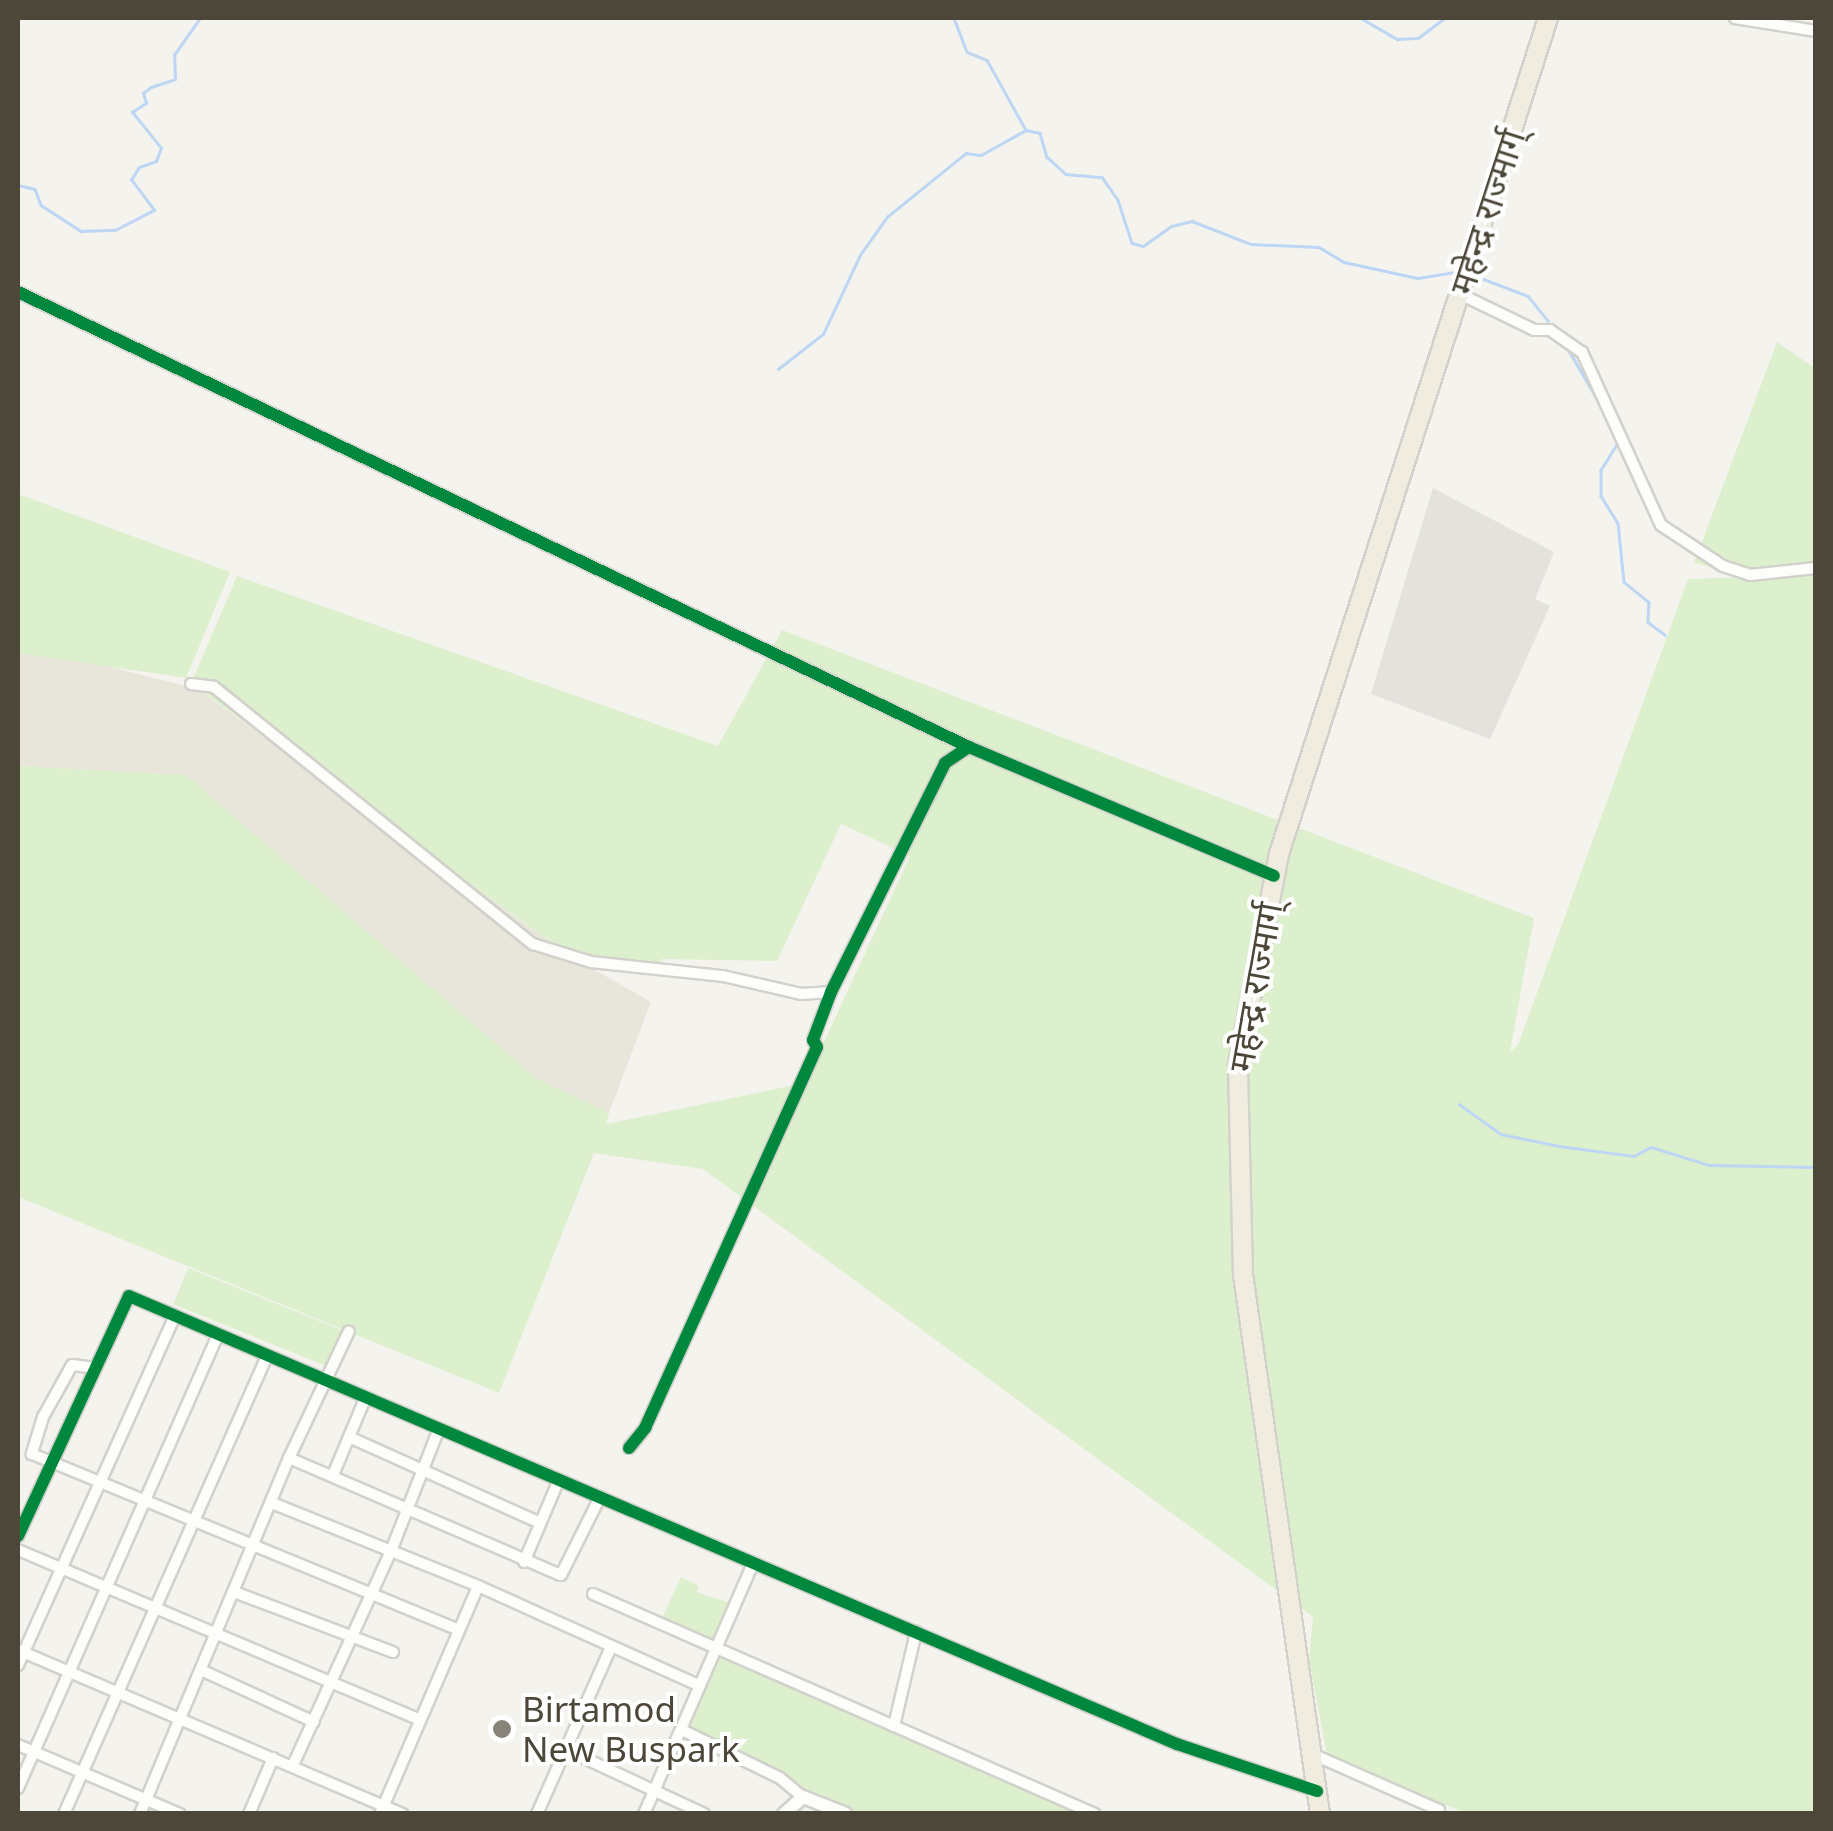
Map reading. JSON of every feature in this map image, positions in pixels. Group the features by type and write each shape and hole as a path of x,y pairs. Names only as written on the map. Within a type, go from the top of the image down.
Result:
{"highway":[{"name":"महेन्द्र राज्मार्ग्","path":"1320,1814 1236,1182 1238,1065 1274,876 1552,19"}],"street":[{"path":"1735,18 1816,31"},
{"path":"18,292 970,747 1274,876"},
{"path":"1460,294 1534,330 1550,330 1582,352 1660,524 1722,566 1750,575 1816,568"},
{"path":"191,684 214,687 532,944 592,962 722,976 801,994 830,992"},
{"path":"629,1448 645,1428 817,1047 813,1040 830,992 945,763 970,747"},
{"path":"18,1536 129,1296 752,1566 1177,1744 1318,1792"},
{"path":"18,1665 58,1568 175,1316"},
{"path":"140,1814 289,1458 350,1331"},
{"path":"18,1788 218,1334"},
{"path":"64,1814 267,1356"},
{"path":"96,1368 72,1365 46,1410 32,1454 143,1500 190,1525 456,1629"},
{"path":"333,1475 365,1399"},
{"path":"293,1765 391,1552 438,1431"},
{"path":"349,1437 538,1522"},
{"path":"289,1458 561,1576 600,1497"},
{"path":"524,1562 558,1482"},
{"path":"272,1503 478,1586 610,1650 700,1686"},
{"path":"18,1550 420,1720"},
{"path":"644,1814 752,1566"},
{"path":"382,1810 456,1629 478,1586"},
{"path":"234,1592 393,1652"},
{"path":"593,1594 720,1646 1095,1814"},
{"path":"894,1726 916,1632"},
{"path":"538,1814 610,1650"},
{"path":"21,1651 293,1765 382,1810 402,1814"},
{"path":"200,1670 314,1722"},
{"path":"682,1730 803,1797 846,1814"},
{"path":"18,1745 180,1814"},
{"path":"567,1750 704,1814"},
{"path":"1312,1754 1439,1810"},
{"path":"249,1814 273,1758"},
{"path":"784,1814 803,1797"}],"shaded area":[{"path":"1433,488 1554,552 1535,599 1550,606 1490,739 1371,694"},
{"path":"18,643 197,689 574,958 651,1002 609,1113 536,1078 186,775 18,766"}],"green space":[{"path":"1777,342 1816,369 1815,1813 1465,1813 1327,1754 1309,1660 1313,1617 703,1169 594,1153 499,1393 18,1197 18,766 186,775 536,1078 609,1113 606,1124 805,1083 910,856 841,824 777,961 662,959 658,967 574,958 191,684 237,576 718,746 782,630 1534,918 1510,1052 1518,1045 1688,579 1756,577 1694,563"},
{"path":"18,494 230,572 186,678 18,653"},
{"path":"188,1268 345,1331 330,1367 173,1304"},
{"path":"681,1577 699,1586 697,1592 730,1603 714,1641 663,1616"},
{"path":"719,1650 1086,1813 858,1813 833,1803 684,1735"}],"waterway":[{"path":"18,185 35,189 41,205 81,231 115,230 154,210 131,180 139,167 156,161 161,148 132,112 146,103 143,93 175,79 174,55 200,18"},
{"path":"954,18 967,52 987,60 1026,130"},
{"path":"1361,18 1397,39 1418,38 1445,18"},
{"path":"778,369 823,334 860,255 887,217 966,153 981,155 1026,130 1040,133 1047,157 1066,174 1102,177 1118,200 1132,243 1143,246 1172,226 1192,221 1251,244 1319,247 1344,262 1418,278 1461,271"},
{"path":"1473,275 1528,296 1548,321"},
{"path":"1567,347 1600,404"},
{"path":"1618,443 1601,470 1601,496 1618,523 1624,582 1649,602 1648,622 1665,635"},
{"path":"1459,1104 1501,1134 1559,1146 1634,1156 1651,1147 1709,1165 1816,1167"}],"cycle path":[{"path":"18,292 969,747"},
{"path":"629,1448 645,1428 817,1047 813,1040 831,992 945,763 969,747 1274,876"},
{"path":"18,1536 129,1296 1177,1744 1317,1791"}],"place":[{"name":"Birtamod New Buspark","path":"502,1729"}]}
